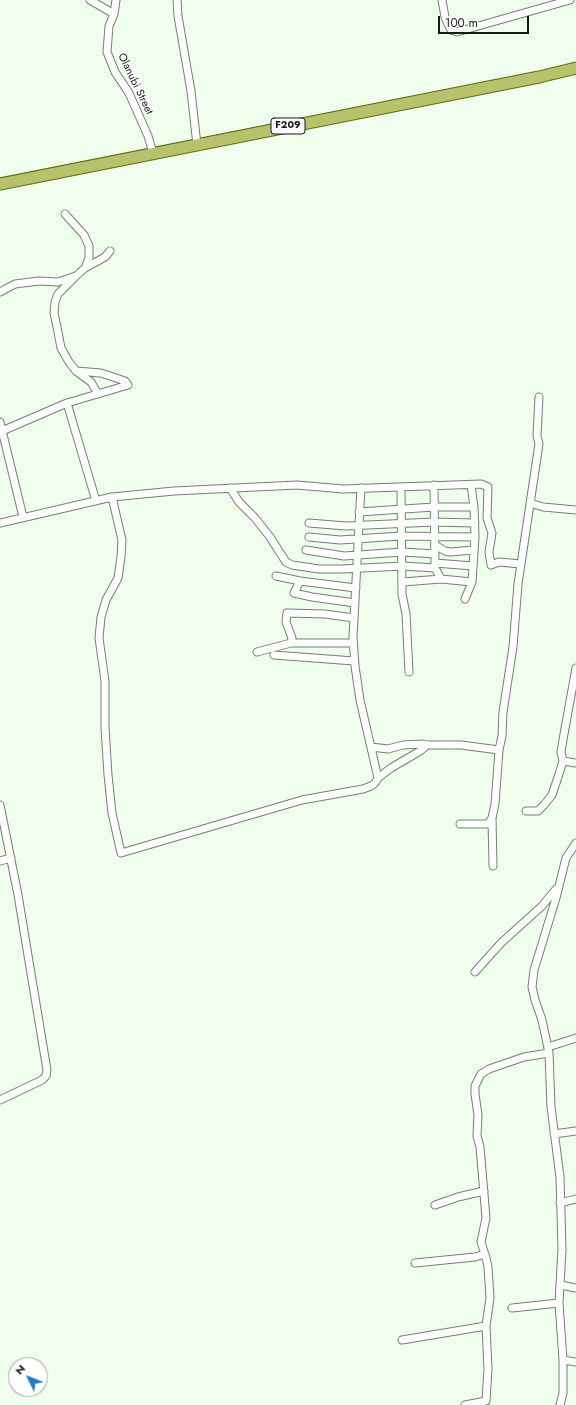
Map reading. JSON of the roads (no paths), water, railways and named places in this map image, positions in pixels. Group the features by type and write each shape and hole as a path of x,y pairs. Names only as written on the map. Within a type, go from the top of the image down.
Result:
{"main road":[{"name":"F209","path":"0,184 539,77 576,68"}],"street":[{"path":"90,0 114,14"},
{"name":"Olanubi Street","path":"116,0 114,14 109,26 108,52 115,72 129,93 148,136 153,153"},
{"path":"177,0 178,16 191,91 197,145"},
{"path":"442,0 445,17 448,24 451,30 457,32 570,0"},
{"path":"65,214 84,235 89,246 89,258 85,268"},
{"path":"98,394 91,382 76,371 61,348 54,313 55,302 58,294 85,268 105,257 110,251"},
{"path":"0,292 15,284 39,281 58,282 76,276"},
{"path":"1,432 67,404 128,385 125,381 107,375 76,371"},
{"path":"493,866 492,818 495,804 503,712 513,647 521,564 539,444 537,436 539,397"},
{"path":"67,404 96,501"},
{"path":"0,422 1,432 23,517"},
{"path":"0,523 112,497 174,491 297,485 342,489 481,484 488,487 487,518 492,533 489,552 491,565 499,562 521,564"},
{"path":"434,485 435,565 441,579"},
{"path":"465,599 472,582 476,537 471,485"},
{"path":"401,487 401,536 403,566 402,594 406,614 409,672"},
{"path":"230,488 239,502 255,518 270,537 286,562 292,565 319,569 352,570 358,568 403,566 473,566"},
{"path":"361,488 358,526 358,568 354,618 354,661 360,700 378,778"},
{"path":"112,497 122,540 122,556 118,578 106,600 101,617 99,638 105,681 105,728 108,775 112,813 121,853 302,800 367,787 375,783 378,778 391,768 420,751 426,745"},
{"path":"531,502 543,507 576,510"},
{"path":"359,512 401,508 474,507"},
{"path":"308,523 358,526 434,522 474,523"},
{"path":"309,537 340,540 401,536 434,541 476,537"},
{"path":"434,541 444,551 474,550"},
{"path":"306,550 330,554 358,556 402,552 435,554"},
{"path":"430,580 435,565"},
{"path":"276,576 300,581 356,588"},
{"path":"402,582 441,579 472,582"},
{"path":"300,581 294,593 355,603"},
{"path":"291,642 292,638 286,622 287,613 325,614 354,618"},
{"path":"256,652 291,642 353,643"},
{"path":"274,655 354,661"},
{"path":"526,811 538,811 552,795 563,761 561,752 576,668"},
{"path":"372,747 388,749 403,745 423,744 461,745 499,750"},
{"path":"563,761 576,762"},
{"path":"0,805 18,895 47,1070 46,1076 42,1080 0,1100"},
{"path":"460,824 488,824 492,818"},
{"path":"560,1405 563,1393 563,1360 559,1303 561,1285 562,1226 560,1176 551,1107 548,1050 542,1020 532,987 534,970 566,858 576,843"},
{"path":"0,861 10,858"},
{"path":"474,972 501,944 542,906 558,886"},
{"path":"466,1405 486,1403 488,1369 486,1326 490,1298 488,1267 480,1242 486,1218 480,1147 477,1136 478,1115 475,1086 477,1079 481,1074 489,1069 506,1062 548,1050 576,1038"},
{"path":"554,1134 576,1131"},
{"path":"435,1205 458,1197 484,1191"},
{"path":"560,1202 576,1199"},
{"path":"415,1263 475,1257 485,1254"},
{"path":"561,1285 576,1288"},
{"path":"512,1308 559,1303"},
{"path":"402,1340 486,1326"},
{"path":"563,1360 576,1362"}]}
